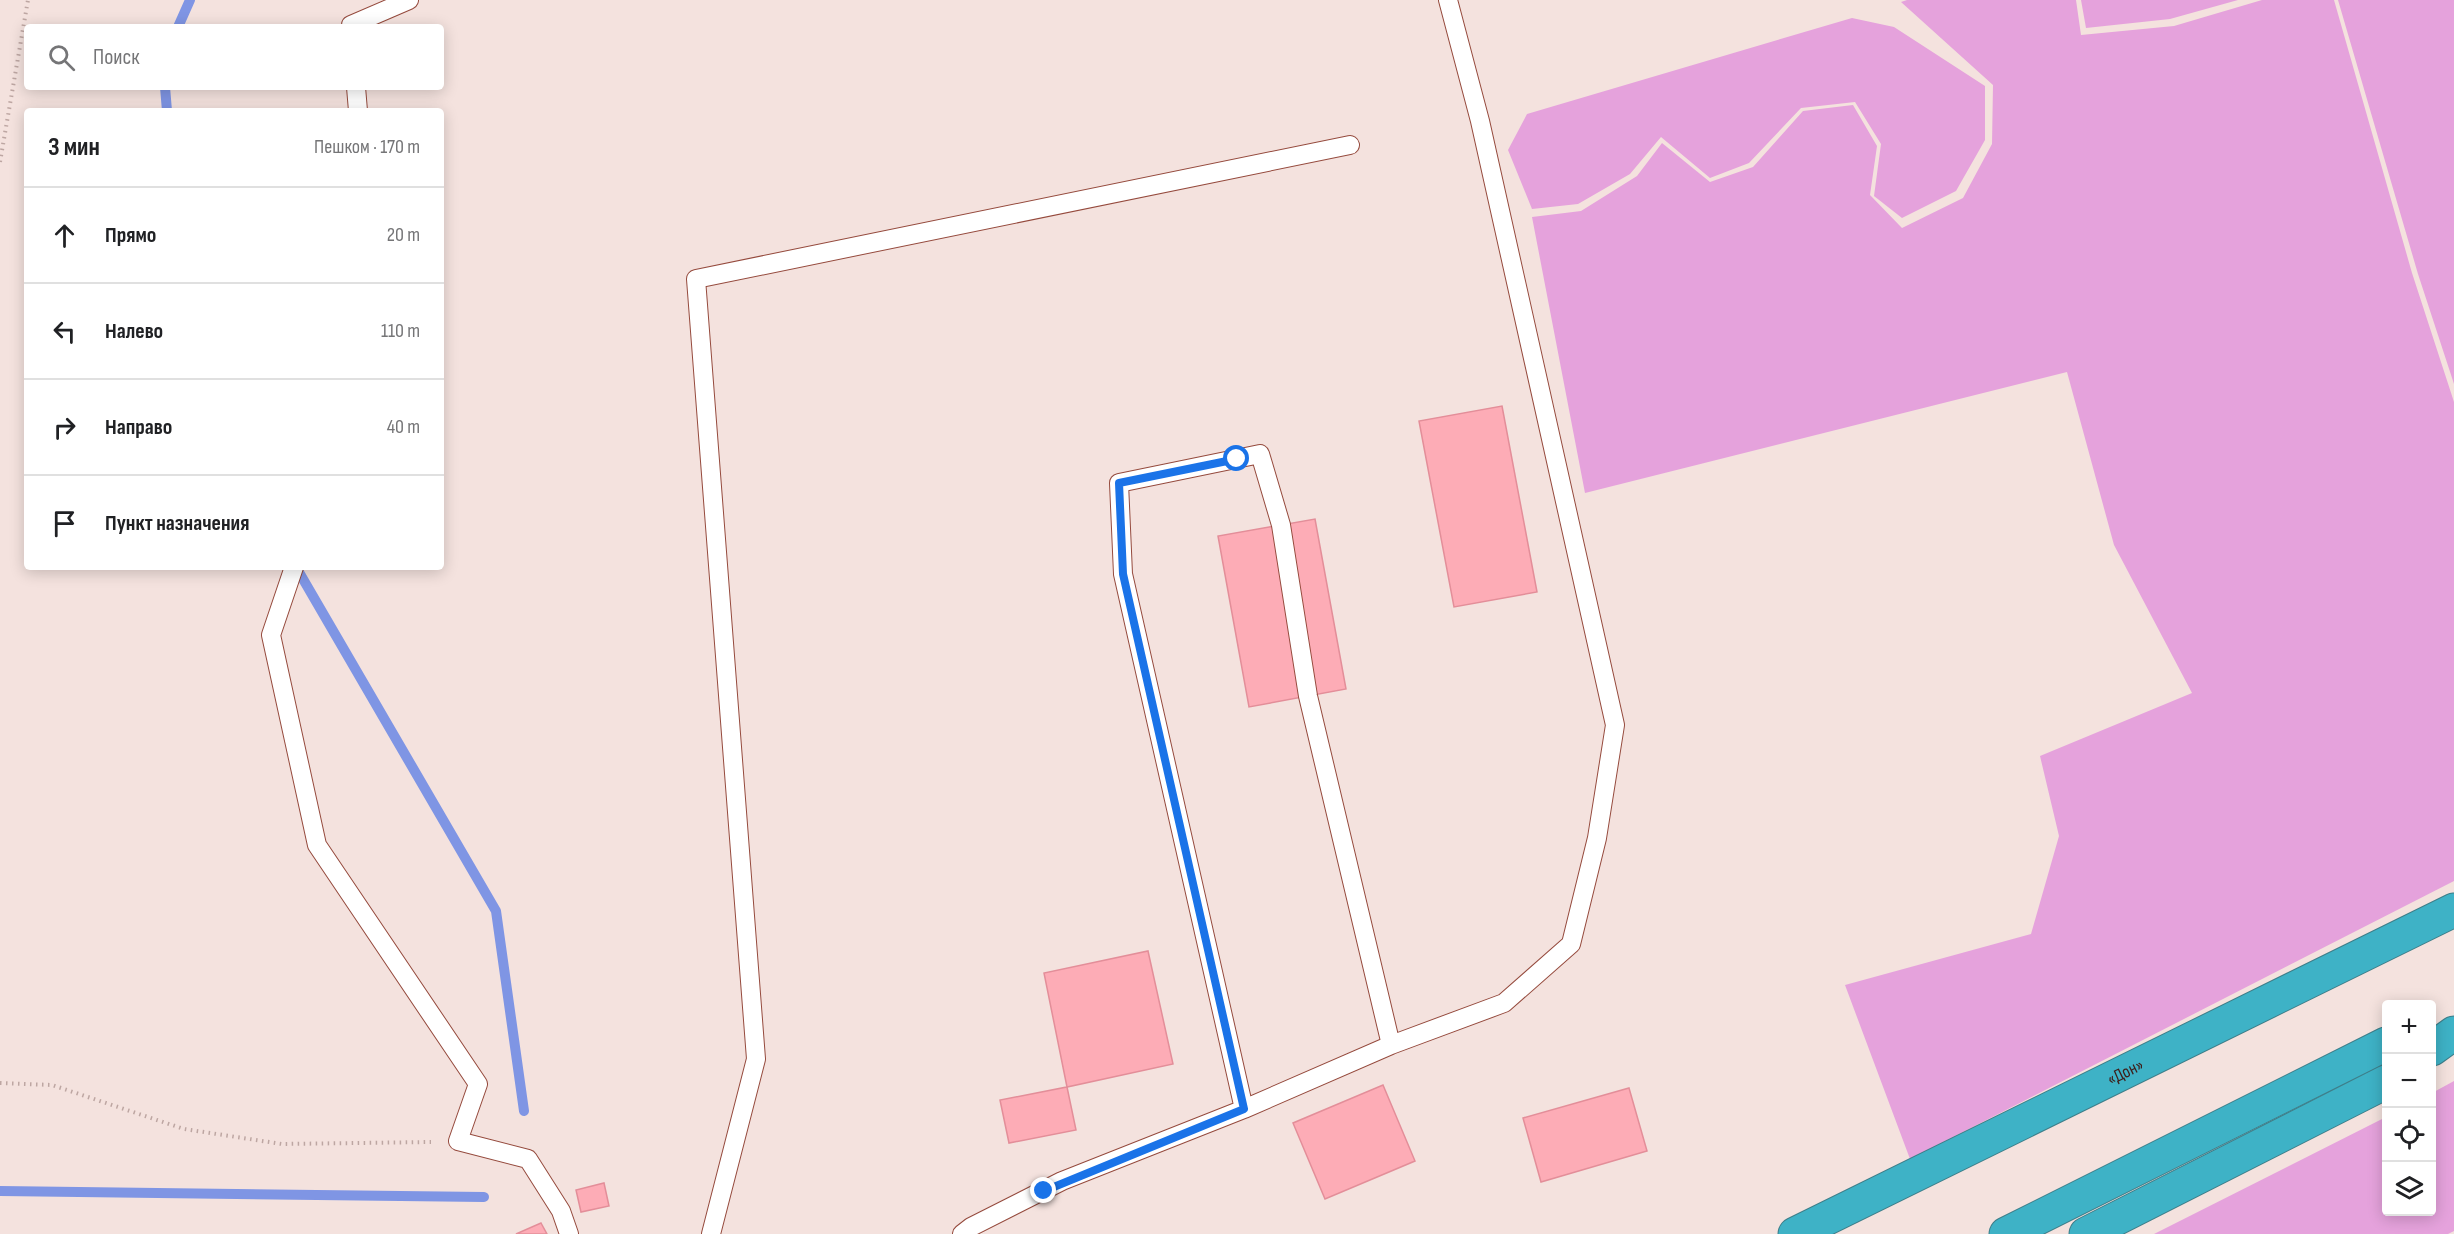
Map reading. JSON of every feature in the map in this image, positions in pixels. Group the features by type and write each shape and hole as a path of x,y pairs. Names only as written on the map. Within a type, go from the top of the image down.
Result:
{"highway":[{"name":"«Дон»","path":"1795,1234 2454,910"},
{"path":"2436,1019 2454,1010"},
{"path":"2436,1046 2454,1033"},
{"path":"2006,1234 2382,1046"},
{"path":"2086,1234 2382,1084"}],"lane":[{"path":"351,24 409,0"},
{"path":"962,1234 971,1227 1062,1181 1244,1109 1391,1046 1504,1003 1571,944 1597,838 1615,725 1480,121 1448,0"},
{"path":"356,90 358,108"},
{"path":"711,1234 756,1059 696,279 1350,145"},
{"path":"1244,1109 1123,574 1119,483 1260,454 1281,525 1308,696 1391,1046"},
{"path":"293,570 271,635 317,845 478,1084 458,1141 528,1159 561,1210 569,1234"}],"path":[{"path":"0,162 28,0"},
{"path":"0,1083 52,1085 184,1129 282,1144 458,1141"}],"shaded area":[{"path":"1907,0 2076,0 2081,35 2174,26 2262,0 2334,0 2412,273 2454,402 2454,881 1910,1159 1845,985 2031,934 2059,836 2040,756 2192,693 2114,545 2067,372 1585,493 1532,217 1581,211 1637,176 1662,143 1710,182 1753,167 1803,111 1853,105 1877,146 1870,195 1902,228 1963,198 1992,144 1993,85 1901,2"},
{"path":"2081,0 2238,0 2170,19 2086,28"},
{"path":"2338,0 2454,0 2454,384 2418,274"},
{"path":"1852,18 1894,27 1985,86 1985,140 1956,191 1902,218 1874,196 1881,144 1855,102 1801,108 1749,163 1710,178 1661,137 1630,174 1578,204 1532,209 1508,150 1527,114"},
{"path":"2454,1081 2454,1231 2448,1234 2154,1234 2382,1119 2382,1216 2436,1216 2436,1091"}],"building":[{"path":"1502,406 1537,592 1454,607 1419,421"},
{"path":"1315,519 1346,689 1249,707 1218,536"},
{"path":"1148,951 1173,1064 1067,1087 1044,973"},
{"path":"1383,1085 1415,1161 1325,1199 1293,1123"},
{"path":"1067,1087 1076,1130 1009,1143 1000,1100"},
{"path":"1629,1088 1647,1151 1541,1182 1523,1118"},
{"path":"604,1183 609,1206 581,1212 576,1190"},
{"path":"541,1223 547,1234 516,1234"}],"waterway":[{"path":"179,24 190,0"},
{"path":"165,90 167,108"},
{"path":"298,570 496,911 524,1111"},
{"path":"0,1191 484,1197"}],"route":[{"path":"1044,1191 1062,1181 1244,1109 1123,574 1119,483 1237,459"}]}
